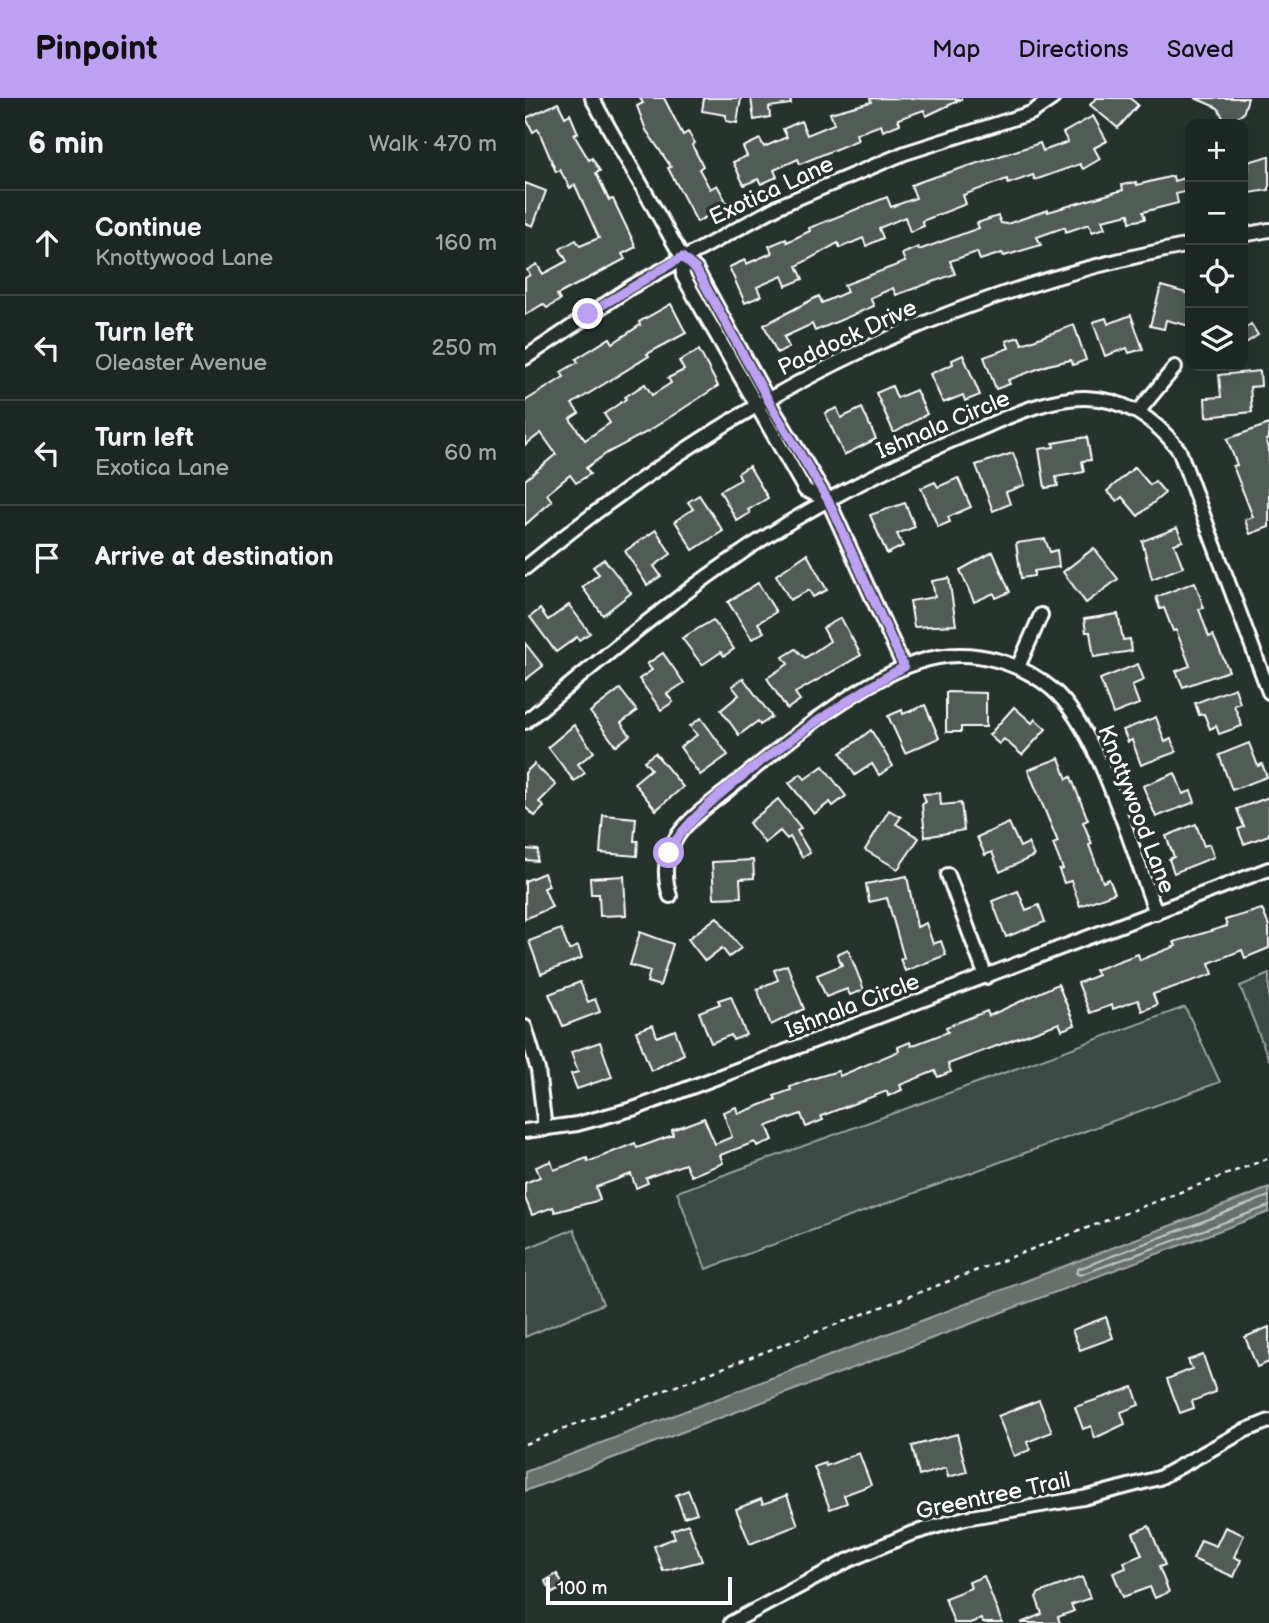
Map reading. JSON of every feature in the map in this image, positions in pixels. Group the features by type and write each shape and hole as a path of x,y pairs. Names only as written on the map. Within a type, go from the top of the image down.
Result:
{"street":[{"path":"592,98 682,257 696,269 828,500 904,667"},
{"name":"Exotica Lane","path":"525,358 588,314 682,257 781,205 905,153 1031,113 1053,98"},
{"path":"1248,234 1269,230"},
{"name":"Paddock Drive","path":"525,568 628,486 756,404 885,339 980,302 1065,274 1185,246"},
{"path":"682,257 683,276 805,490 828,500"},
{"path":"1138,412 1175,368"},
{"name":"Ishnala Circle","path":"525,723 680,596 750,547 828,500 928,450 1050,403 1068,399 1113,402 1138,412 1167,434 1187,466 1269,692"},
{"path":"1018,667 1041,615"},
{"name":"Knottywood Lane","path":"670,896 667,861 672,845 687,824 788,742 904,667 939,657 959,655 979,656 1018,667 1053,689 1084,729 1156,913"},
{"name":"Ishnala Circle","path":"525,1131 636,1108 1269,869"},
{"path":"947,875 986,977"},
{"path":"525,1027 538,1070 545,1129"},
{"name":"Greentree Trail","path":"731,1623 847,1562 910,1534 965,1518 1083,1498 1159,1478 1244,1431 1269,1421"}],"path":[{"path":"525,1444 1269,1158"}],"shaded area":[{"path":"1269,974 1269,1060 1240,986"},
{"path":"1185,1007 1220,1082 706,1269 677,1192"},
{"path":"574,1229 603,1304 525,1337 525,1249"}],"water":[{"path":"1269,1188 1269,1212 525,1491 525,1472"}],"building":[{"path":"640,98 664,98 683,135 688,132 695,143 692,145 703,166 699,169 710,189 717,185 728,205 697,222 668,168 671,167 646,130 637,106 643,103"},
{"path":"704,98 741,98 737,123 726,121 726,115 702,111"},
{"path":"751,98 790,98 791,104 769,107 770,117 754,120"},
{"path":"870,98 962,99 926,116 924,110 898,119 900,124 883,131 881,125 856,134 858,140 800,164 798,159 774,170 777,177 761,184 758,179 744,185 733,162 747,156 743,147 760,139 764,147 787,137 783,129 801,121 807,135 834,124 830,113 871,102"},
{"path":"1096,98 1130,98 1138,105 1118,128 1090,105"},
{"path":"1195,98 1248,98 1243,114 1238,116 1239,119 1224,119 1218,108"},
{"path":"558,103 565,117 570,114 578,133 574,135 589,160 592,158 600,171 596,173 609,200 613,199 636,247 622,254 625,259 557,295 560,300 547,308 543,304 525,315 525,278 530,275 527,270 537,264 543,274 567,261 560,249 576,240 580,246 599,238 575,185 570,188 560,170 556,172 538,129 533,132 526,118"},
{"path":"1093,116 1107,141 1094,148 1100,159 1083,169 1080,164 1035,180 1033,175 1008,184 1007,179 963,195 966,204 922,221 924,226 910,232 905,217 879,228 883,238 866,246 863,238 840,248 838,243 797,266 803,279 786,286 782,276 757,287 761,296 745,303 729,267 745,260 746,264 772,253 769,246 786,239 787,242 810,231 809,228 887,197 891,207 916,198 911,185 1040,143 1043,151 1068,142 1063,133"},
{"path":"1269,156 1269,190 1248,193 1248,162"},
{"path":"1173,176 1174,181 1184,178 1185,192 1176,194 1178,203 1143,212 1145,219 1130,222 1129,214 1102,220 1105,228 1092,232 1089,224 1066,232 1065,227 1037,237 1041,245 1004,256 1002,253 980,260 977,252 950,261 955,274 896,295 893,288 870,298 874,306 815,331 812,324 784,337 789,347 777,353 764,325 819,296 822,303 847,292 844,285 905,262 902,254 979,228 977,223 998,216 1001,223 1007,224 1123,190 1122,185 1136,182 1137,185"},
{"path":"525,183 546,191 533,226 525,223"},
{"path":"1161,286 1185,293 1185,325 1166,320 1164,329 1150,326"},
{"path":"671,304 686,333 647,354 649,356 572,404 579,413 570,419 585,440 610,423 604,414 626,399 625,397 645,384 652,395 671,383 668,378 684,370 679,361 699,350 718,386 647,432 607,453 586,468 590,474 576,483 570,475 547,494 552,501 525,525 525,480 556,454 541,433 525,445 525,401 564,377 561,372 578,362 576,359 610,338 613,343 640,325 639,322"},
{"path":"1131,315 1143,349 1129,353 1127,348 1105,356 1093,322 1106,318 1108,324"},
{"path":"1251,324 1258,335 1248,342 1248,326"},
{"path":"1074,325 1086,360 1073,365 1071,360 1048,365 1008,380 1010,384 996,389 984,357 1009,348 1006,341 1019,337 1022,344"},
{"path":"963,355 980,395 965,401 963,395 943,403 930,374 953,364 952,360"},
{"path":"1260,371 1261,386 1250,387 1252,412 1206,417 1205,398 1221,397 1219,375"},
{"path":"892,386 897,398 916,390 927,414 894,433 876,393"},
{"path":"837,408 841,418 862,408 876,439 844,455 825,413"},
{"path":"1269,424 1269,439 1266,440 1269,448 1269,527 1250,534 1245,520 1253,517 1233,466 1237,465 1227,439"},
{"path":"1087,437 1091,460 1082,461 1084,472 1056,477 1058,486 1045,488 1039,449 1054,447 1053,443"},
{"path":"1013,453 1025,485 1006,492 1010,504 993,511 976,465"},
{"path":"749,466 768,498 748,510 750,513 737,521 720,491 741,479 738,473"},
{"path":"1135,467 1150,485 1155,481 1165,493 1138,516 1122,497 1117,501 1107,491"},
{"path":"958,478 971,507 948,517 950,522 938,527 921,488 935,482 938,487"},
{"path":"699,495 723,531 693,550 675,521 693,509 688,502"},
{"path":"905,503 915,527 897,534 903,546 887,554 870,515"},
{"path":"1177,528 1183,541 1174,544 1183,567 1152,579 1142,541"},
{"path":"656,530 671,554 654,566 661,576 647,585 625,551"},
{"path":"1045,539 1050,552 1057,550 1059,567 1034,571 1034,576 1021,578 1016,543"},
{"path":"1094,548 1118,579 1086,603 1063,572"},
{"path":"993,552 1010,592 996,598 994,593 974,602 960,570"},
{"path":"807,554 827,590 813,597 809,590 790,600 776,575"},
{"path":"604,559 631,593 603,615 582,587 599,574 593,567"},
{"path":"949,578 956,625 914,627 910,601 935,597 932,581"},
{"path":"1195,582 1204,608 1199,609 1209,637 1213,635 1229,671 1183,687 1176,671 1190,666 1176,630 1173,631 1164,608 1160,609 1156,597"},
{"path":"758,583 776,612 758,623 764,632 752,639 728,602"},
{"path":"569,605 590,633 579,640 577,637 556,652 530,617 540,609 548,620"},
{"path":"1118,614 1123,640 1130,639 1132,651 1094,657 1090,632 1086,632 1084,619"},
{"path":"841,618 861,655 795,693 800,700 787,709 767,678 788,664 783,657 796,649 805,658 830,641 823,628"},
{"path":"713,620 734,649 724,656 721,652 702,665 682,638"},
{"path":"525,643 543,666 525,680"},
{"path":"663,653 684,683 667,694 673,702 661,710 639,679 652,670 647,664"},
{"path":"1138,664 1144,680 1132,685 1139,704 1113,714 1100,679"},
{"path":"743,678 772,717 760,725 758,721 739,735 721,710 739,695 732,686"},
{"path":"1235,688 1240,703 1234,705 1242,726 1219,734 1216,726 1210,729 1204,714 1199,715 1195,703"},
{"path":"620,689 637,711 621,723 630,735 616,746 590,712"},
{"path":"946,692 986,693 986,727 961,727 961,732 946,732"},
{"path":"925,705 939,738 905,753 888,716 902,710 903,714"},
{"path":"1014,707 1032,723 1035,719 1046,729 1022,755 1004,739 999,744 989,735"},
{"path":"1156,717 1165,742 1171,739 1176,752 1141,765 1132,740 1128,742 1123,730"},
{"path":"701,718 728,755 700,775 680,747 697,735 690,726"},
{"path":"574,725 594,752 578,764 585,773 574,781 548,747"},
{"path":"871,730 893,766 879,775 872,764 855,775 841,753"},
{"path":"1249,743 1258,766 1262,764 1267,777 1232,790 1219,755"},
{"path":"655,753 683,787 656,810 634,783 651,769 644,761"},
{"path":"1059,758 1067,779 1071,777 1088,820 1083,822 1103,882 1109,879 1115,893 1080,906 1071,881 1064,883 1059,870 1063,869 1053,844 1058,842 1028,770"},
{"path":"534,764 556,785 539,802 544,807 535,816 525,807 525,773"},
{"path":"823,766 846,796 833,806 830,802 814,814 789,783 801,774 805,779"},
{"path":"1175,773 1183,794 1191,791 1195,802 1156,817 1143,786"},
{"path":"940,793 941,805 961,803 964,830 925,837 922,804 926,802 923,794"},
{"path":"1269,797 1269,835 1244,844 1238,829 1244,827 1237,809"},
{"path":"778,799 801,828 797,831 810,853 802,857 790,837 787,839 780,831 765,843 749,823"},
{"path":"889,810 901,817 896,824 919,838 898,869 865,850"},
{"path":"603,815 636,818 634,841 638,841 637,856 600,853"},
{"path":"1009,823 1020,847 1028,843 1034,856 1000,872 992,852 985,855 977,837"},
{"path":"1196,824 1204,846 1209,844 1214,857 1174,873 1169,859 1174,857 1166,836"},
{"path":"525,849 538,850 537,861 525,860"},
{"path":"753,860 754,878 740,879 741,897 714,898 712,862"},
{"path":"544,873 549,886 544,888 552,907 525,919 525,881"},
{"path":"624,876 626,915 600,916 599,894 591,894 590,878"},
{"path":"907,876 917,927 926,923 933,944 941,941 946,955 905,971 900,959 904,958 887,898 869,902 866,884"},
{"path":"1018,891 1026,910 1039,905 1045,922 1006,937 992,901"},
{"path":"1262,909 1269,926 1269,948 1245,958 1242,950 1209,963 1213,974 1153,994 1157,1005 1142,1011 1138,1000 1113,1009 1112,1005 1090,1013 1078,983 1098,975 1095,970 1138,954 1140,960 1176,946 1174,942 1227,926 1225,920"},
{"path":"717,917 741,948 729,957 722,948 705,961 688,939"},
{"path":"561,929 569,950 578,946 582,958 541,974 529,941"},
{"path":"640,932 673,944 660,986 647,982 650,971 630,965"},
{"path":"848,949 864,990 850,995 847,989 826,997 817,975 842,965 837,954"},
{"path":"787,965 804,1009 771,1025 757,989 778,980 774,970"},
{"path":"580,982 588,1002 595,999 600,1012 563,1026 549,994"},
{"path":"1058,984 1075,1025 1062,1030 1059,1023 948,1064 951,1072 938,1077 935,1071 900,1085 902,1090 888,1096 887,1091 821,1116 823,1120 806,1127 801,1114 767,1126 773,1140 757,1146 755,1142 720,1155 723,1163 691,1176 685,1164 646,1178 648,1183 636,1188 631,1174 596,1187 600,1200 555,1212 553,1207 532,1215 525,1198 525,1183 540,1177 536,1167 551,1161 554,1170 587,1158 588,1162 635,1143 637,1148 673,1135 672,1130 704,1118 715,1144 732,1137 723,1112 736,1107 738,1114 776,1099 774,1096 808,1080 838,1071 840,1076 899,1051 898,1047 910,1042 911,1046 948,1032 946,1027 987,1011 989,1016"},
{"path":"731,996 746,1035 733,1040 731,1035 711,1043 699,1012 720,1004 718,1000"},
{"path":"653,1025 657,1037 675,1030 684,1054 651,1071 636,1031"},
{"path":"600,1042 612,1077 577,1089 571,1074 578,1072 571,1052"},
{"path":"1106,1317 1113,1338 1080,1350 1072,1330"},
{"path":"1269,1327 1269,1362 1257,1367 1245,1337"},
{"path":"1203,1355 1216,1392 1192,1401 1194,1408 1180,1413 1167,1379 1192,1369 1188,1360"},
{"path":"1133,1387 1139,1405 1121,1412 1125,1424 1095,1438 1091,1426 1083,1429 1075,1407"},
{"path":"1039,1400 1052,1432 1027,1442 1030,1450 1014,1456 998,1416"},
{"path":"957,1434 967,1472 948,1477 946,1468 919,1476 912,1446"},
{"path":"859,1453 871,1485 844,1495 847,1503 830,1509 814,1467 825,1463 826,1466"},
{"path":"688,1490 697,1513 684,1517 676,1495"},
{"path":"787,1495 798,1525 750,1544 736,1509 761,1499 763,1504"},
{"path":"688,1524 702,1561 663,1571 654,1546 675,1538 672,1530"},
{"path":"1149,1526 1165,1565 1159,1567 1169,1592 1155,1598 1150,1587 1123,1597 1113,1573 1126,1568 1124,1562 1142,1555 1133,1533"},
{"path":"1225,1527 1244,1535 1234,1557 1241,1560 1234,1577 1193,1559 1201,1540 1216,1546"},
{"path":"557,1574 564,1587 553,1593 545,1581"},
{"path":"984,1576 1002,1623 983,1623 981,1619 970,1623 954,1623 945,1598 971,1588 969,1582"},
{"path":"1082,1577 1090,1598 1071,1605 1074,1611 1058,1617 1060,1623 1021,1623 1042,1614 1036,1597 1039,1593"}],"route":[{"path":"588,314 682,257 696,269 776,414 828,500 904,667 834,709 741,779 681,830 669,853"}]}
